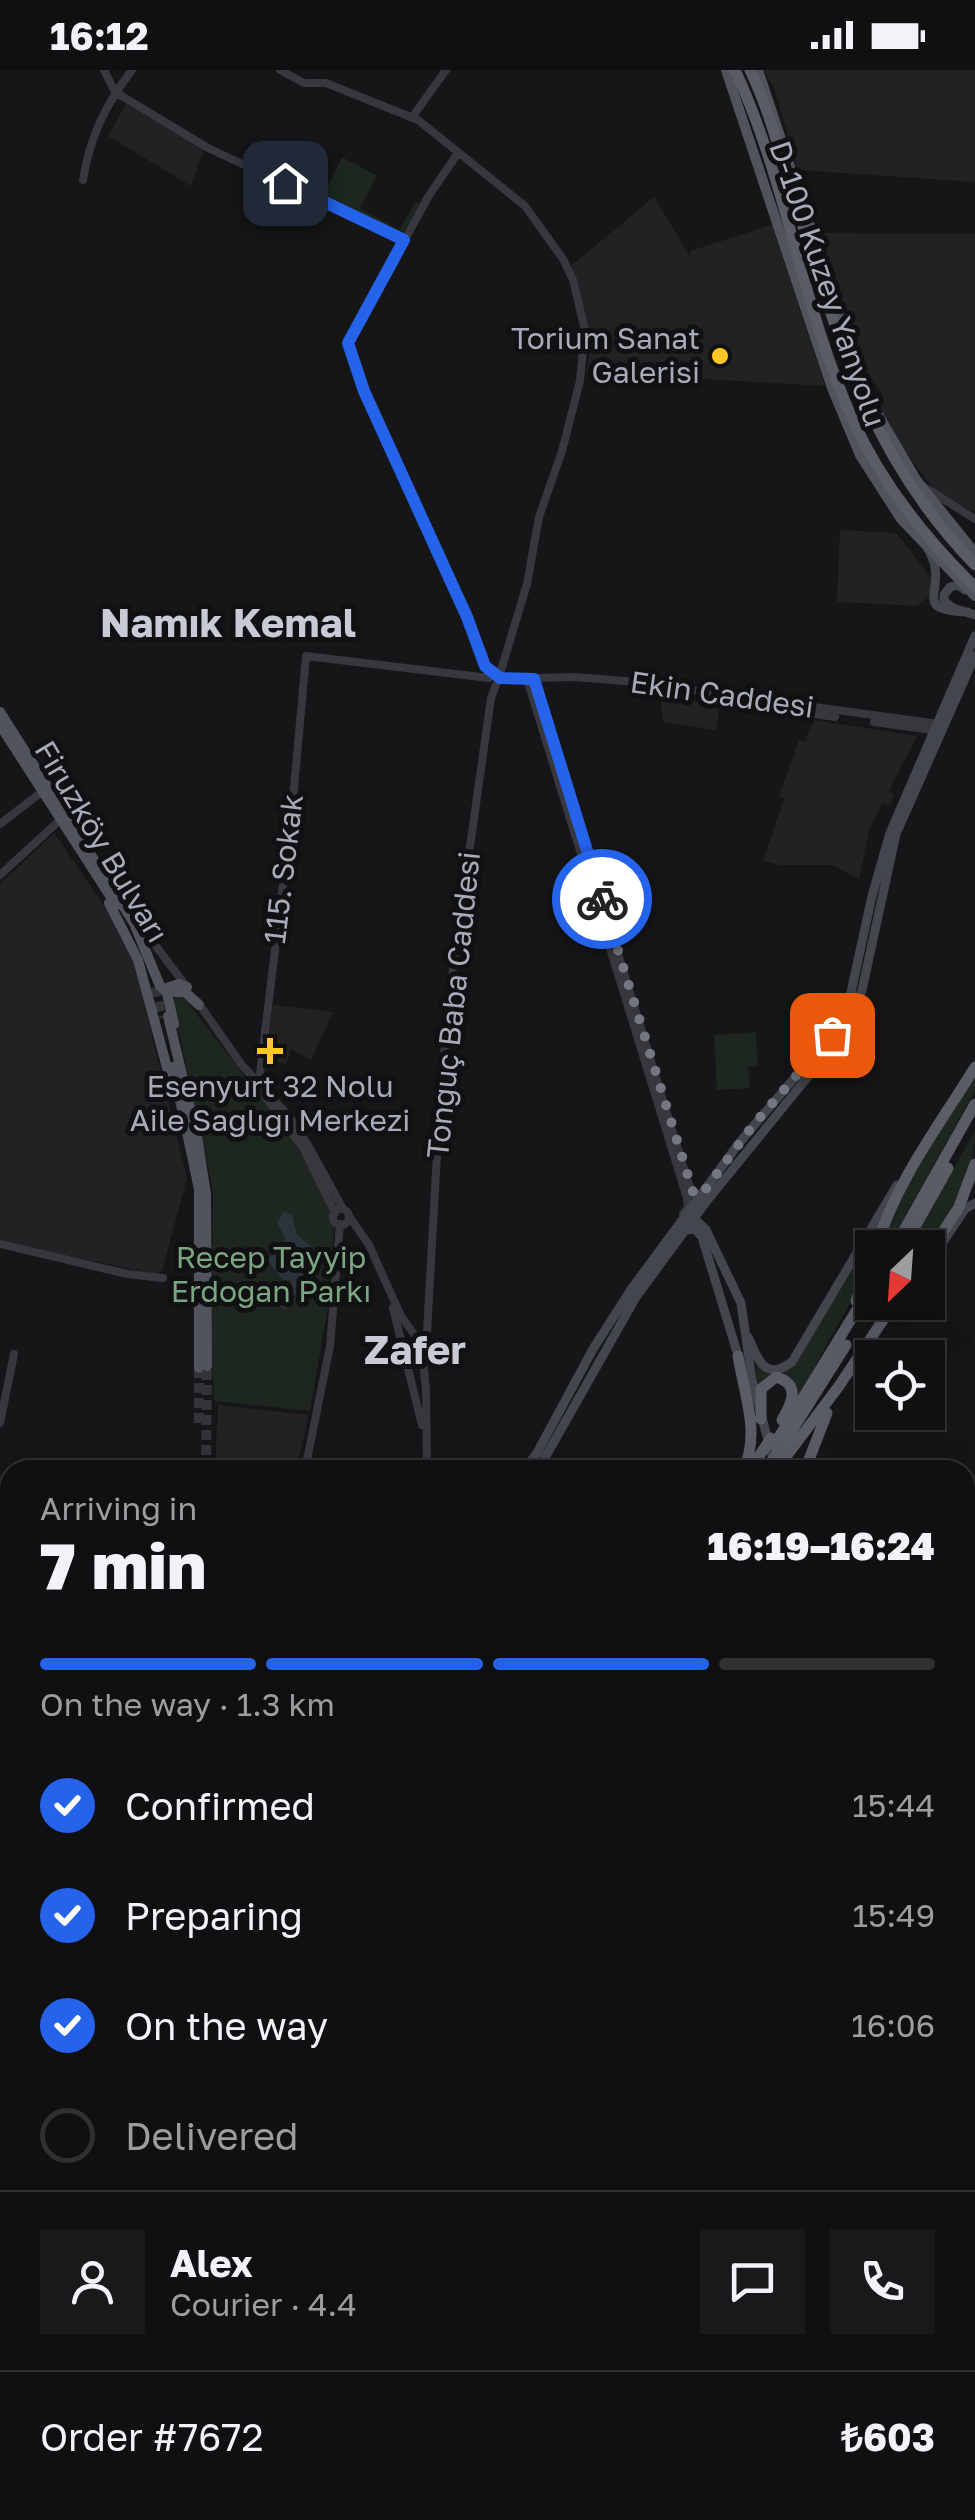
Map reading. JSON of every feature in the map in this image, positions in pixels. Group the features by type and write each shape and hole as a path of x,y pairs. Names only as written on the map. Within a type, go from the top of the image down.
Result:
{"highway":[{"path":"754,70 838,339 869,414 922,502 975,565"},
{"path":"730,73 752,111 838,384 882,482 921,538"},
{"path":"805,233 862,381"},
{"path":"868,450 918,523 975,587"},
{"path":"882,1230 911,1167 975,1067"},
{"path":"904,1230 975,1104"},
{"path":"913,1230 975,1120"},
{"path":"945,1230 959,1207 975,1164"},
{"path":"830,1356 855,1298"},
{"path":"772,1456 855,1314"},
{"path":"772,1456 860,1320"},
{"path":"808,1460 840,1386 883,1320"},
{"path":"738,1356 752,1427 746,1460"},
{"path":"761,1419 761,1388 771,1378 782,1378 791,1385 794,1396 772,1456"},
{"path":"772,1456 840,1386"}],"main road":[{"path":"754,70 862,381 920,486 975,553"},
{"name":"D-100 Kuzey Yanyolu","path":"730,73 838,404 871,475 902,519 975,597"},
{"path":"921,538 937,573 933,600 936,607 971,614"},
{"path":"971,614 946,604 945,592 955,585 975,597"},
{"path":"939,728 975,636"},
{"path":"532,1460 612,1316 670,1237 817,1060 838,1026 847,1006 890,833 975,656"},
{"path":"0,712 107,887 142,936 162,1000 190,1094 193,1138 199,1190 203,1367 208,1210 193,1138 174,1096 162,1000 149,937 132,910 107,887"},
{"name":"Firuzköy Bulvarı","path":"0,724 68,834 107,887"},
{"path":"162,1000 179,984 187,987"},
{"path":"162,1000 181,991 200,1005"},
{"path":"748,1338 766,1367 782,1368 792,1362 911,1167"},
{"path":"708,1192 703,1211 707,1232 741,1302 752,1380 772,1456"},
{"path":"945,1235 975,1202"},
{"path":"543,1460 619,1322 685,1230 690,1217"},
{"path":"690,1217 707,1232"},
{"path":"685,1230 692,1228 700,1234 772,1456"},
{"path":"194,1346 199,1240"},
{"path":"715,1275 718,1267 728,1272"}],"street":[{"path":"104,70 115,92 208,148 404,240"},
{"path":"83,180 94,130 132,70"},
{"path":"280,70 304,83 326,83 413,116 511,191 532,214 573,280 586,330 582,364 569,424 539,517 528,584 503,667 494,679 364,391 348,343 404,240 458,153"},
{"path":"413,116 446,70"},
{"path":"920,486 975,520"},
{"name":"Ekin Caddesi","path":"306,656 531,682 576,679 654,684 939,728"},
{"name":"115. Sokak","path":"258,1082 293,800 306,656"},
{"name":"Tonguç Baba Caddesi","path":"423,1355 454,960 494,679"},
{"path":"531,682 691,1191 696,1196 708,1192"},
{"path":"0,824 43,791"},
{"path":"0,875 60,820"},
{"path":"47,833 59,829 68,834"},
{"path":"149,937 258,1082 303,1148 342,1217 366,1248 392,1306 413,1379 424,1460"},
{"path":"647,1058 688,1204 670,1237"},
{"path":"342,1217 369,1246 401,1316 418,1338 425,1376 424,1460"},
{"path":"306,1460 330,1346 342,1217"},
{"path":"0,1244 127,1274 162,1278"},
{"path":"418,1338 427,1327"},
{"path":"404,1346 409,1338 418,1338"},
{"path":"0,1423 14,1354"},
{"path":"413,1379 419,1382 425,1376"}],"shaded area":[{"path":"764,70 975,70 975,182 798,170 774,88"},
{"path":"126,104 204,149 191,186 108,136"},
{"path":"654,197 692,260 690,251 774,224 825,386 587,372 591,334 571,266"},
{"path":"819,233 975,234 975,512 938,496 891,432 880,409 882,395 874,381 864,374"},
{"path":"840,530 896,533 930,576 931,593 917,606 837,602"},
{"path":"660,695 720,705 716,730 663,722"},
{"path":"814,720 917,736 889,791 894,795 891,804 882,803 869,830 859,879 832,865 779,865 763,861 784,799 779,796 799,740 805,742"},
{"path":"54,833 129,942 187,1178 162,1271 156,1274 0,1242 0,884"},
{"path":"273,1005 333,1012 311,1060 291,1049 286,1064 278,1062 281,1047 268,1045"},
{"path":"284,1211 292,1215 297,1235 311,1246 308,1252 297,1251 293,1257 294,1265 301,1265 304,1285 292,1297 289,1307 283,1309 276,1302 280,1294 291,1293 291,1281 282,1279 269,1262 231,1268 225,1255 235,1251 251,1256 259,1253 268,1259 282,1249 285,1239 277,1222"},
{"path":"218,1405 309,1415 298,1460 215,1460"}],"green space":[{"path":"342,157 377,176 360,208 399,230 416,201 420,204 401,236 323,196"},
{"name":"Recep Tayyip Erdoğan Parkı","path":"180,993 289,1132 331,1208 334,1226 329,1301 310,1411 214,1401 213,1191 173,1004 174,995"},
{"path":"756,1032 758,1066 748,1067 750,1088 717,1090 714,1035"},
{"path":"975,1076 975,1091 897,1230 887,1230 902,1192"},
{"path":"975,1131 971,1163 953,1206 938,1230 919,1230"},
{"path":"855,1265 855,1288 849,1305 797,1399 789,1380 760,1385 757,1382 756,1366 784,1372 798,1360"}],"tunnel":[{"path":"155,987 162,1018"},
{"path":"206,1460 207,1366"},
{"path":"199,1368 199,1427"}],"way so far":[{"path":"602,899 694,1195 705,1190 754,1124 832,1035"}],"place":[{"name":"Torium Sanat Galerisi","path":"720,356"},
{"name":"Esenyurt 32 Nolu Aile Sağlığı Merkezi","path":"270,1051"}],"district":[{"name":"Namık Kemal","path":"228,623"},
{"name":"Zafer","path":"415,1350"}],"route":[{"path":"285,183 404,240 348,343 364,391 467,617 485,666 500,678 534,679 602,899"}]}
